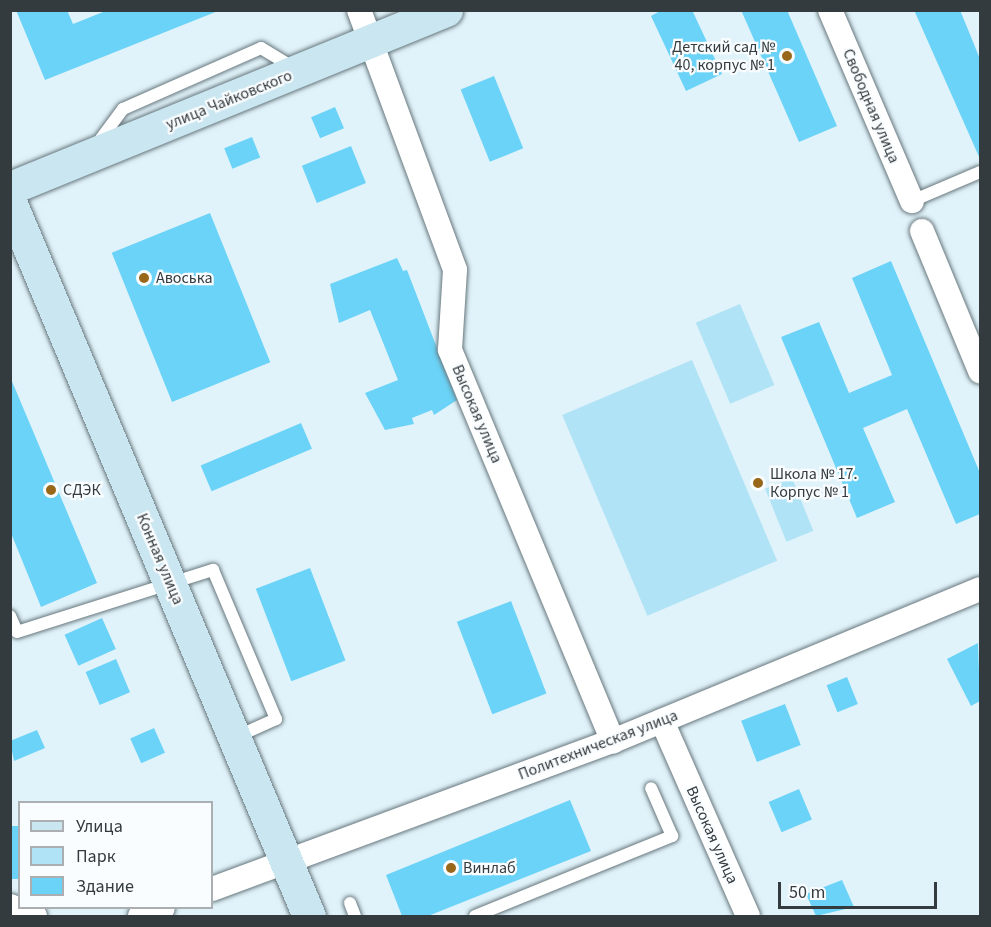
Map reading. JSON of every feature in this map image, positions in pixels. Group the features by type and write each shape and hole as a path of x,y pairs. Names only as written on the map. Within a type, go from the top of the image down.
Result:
{"main road":[{"name":"улица Чайковского","path":"10,188 446,10"},
{"name":"Конная улица","path":"10,202 309,916"}],"street":[{"name":"Высокая улица","path":"359,10 455,270 450,350 612,741"},
{"name":"Свободная улица","path":"830,10 912,201"},
{"path":"922,231 981,371"},
{"name":"Политехническая улица","path":"213,889 612,741 981,589"},
{"name":"Высокая улица","path":"663,721 748,916"},
{"path":"10,906 35,916"},
{"path":"140,916 160,909"}],"lane":[{"path":"912,201 981,172"},
{"path":"10,616 17,632 213,570 276,719 235,738"},
{"path":"475,916 672,836 651,788"},
{"path":"350,903 355,916"}],"green space":[{"path":"740,304 774,385 730,404 696,323"},
{"path":"692,360 777,561 647,616 562,415"},
{"path":"792,478 813,531 786,542 765,489"}],"building":[{"path":"16,10 67,10 73,24 108,10 218,11 45,80"},
{"path":"662,10 692,10 722,74 686,91 651,16"},
{"path":"741,10 787,10 837,126 799,142"},
{"path":"914,10 960,10 980,59 980,159"},
{"path":"494,76 523,148 490,162 461,89"},
{"path":"335,107 344,128 320,138 311,117"},
{"path":"252,137 260,157 232,169 224,148"},
{"path":"351,146 366,183 317,203 302,166"},
{"path":"210,213 270,362 172,402 112,253"},
{"path":"397,258 403,271 407,270 457,400 434,415 432,410 412,418 414,424 385,430 365,393 398,380 370,310 339,323 330,284"},
{"path":"891,261 980,473 980,514 956,524 907,409 863,428 895,502 857,518 781,337 819,322 849,393 892,375 852,278"},
{"path":"11,379 97,583 41,607 11,533"},
{"path":"301,423 312,449 212,491 201,466"},
{"path":"310,568 345,660 291,681 256,589"},
{"path":"511,601 546,693 492,714 457,622"},
{"path":"102,618 116,649 78,666 65,635"},
{"path":"978,643 980,701 971,706 947,659"},
{"path":"116,659 130,692 100,705 86,672"},
{"path":"847,677 858,704 837,712 827,685"},
{"path":"785,704 801,745 757,762 741,721"},
{"path":"154,728 165,753 141,763 130,739"},
{"path":"37,730 45,748 14,761 10,741"},
{"path":"799,789 812,819 782,832 769,802"},
{"path":"570,800 591,851 428,916 402,916 386,875"},
{"path":"10,826 18,826 18,879 10,879"},
{"path":"842,880 854,907 816,916 806,894"}],"place":[{"name":"Детский сад № 40, корпус № 1","path":"787,56"},
{"name":"Авоська","path":"144,278"},
{"name":"Школа № 17. Корпус № 1","path":"758,483"},
{"name":"СДЭК","path":"51,490"},
{"name":"Винлаб","path":"451,868"}]}
